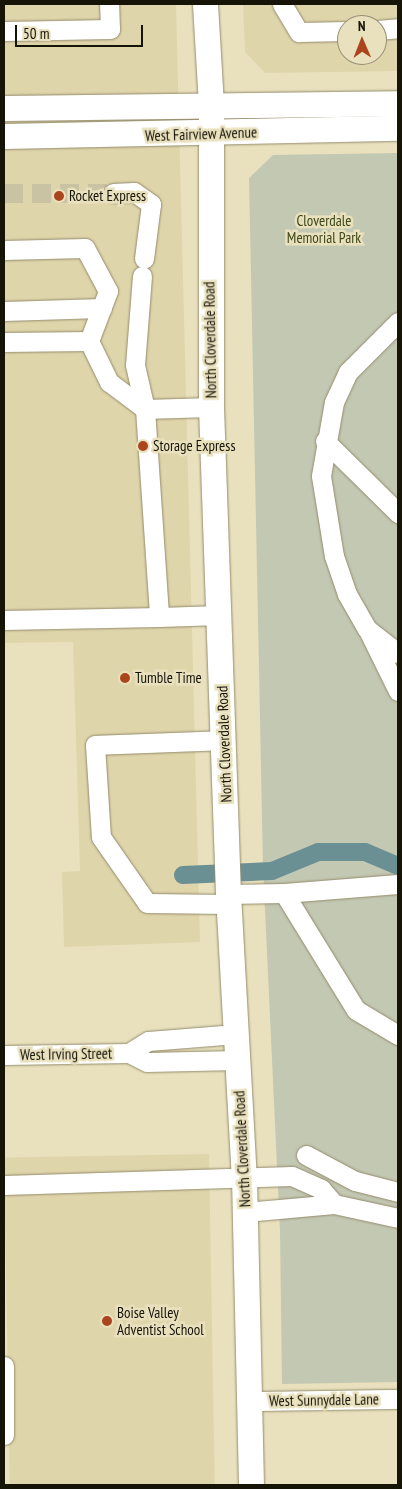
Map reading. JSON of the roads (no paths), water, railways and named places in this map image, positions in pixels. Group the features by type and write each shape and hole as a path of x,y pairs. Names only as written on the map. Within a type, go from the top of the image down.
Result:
{"main road":[{"name":"North Cloverdale Road","path":"205,4 211,106 208,134 211,407 220,615 228,899 244,1177 251,1485"},
{"name":"West Fairview Avenue","path":"4,108 398,103"},
{"name":"West Fairview Avenue","path":"4,136 208,134 398,128"}],"street":[{"path":"4,31 110,29 109,4"},
{"path":"282,4 298,32 337,31"},
{"path":"114,193 134,192 151,204 143,267 135,365 145,409 159,618"},
{"path":"4,250 85,248 108,291 89,341 109,382 145,409 211,407"},
{"path":"4,311 102,308"},
{"path":"398,322 348,372 334,402 325,441 322,476 334,556 398,691"},
{"path":"4,342 89,341"},
{"path":"325,441 398,512"},
{"path":"4,620 159,618 220,615"},
{"path":"367,629 398,653"},
{"path":"224,740 95,746 101,837 147,902 228,899 398,884"},
{"path":"284,893 356,1010 398,1035"},
{"name":"West Irving Street","path":"129,1053 148,1041 236,1034"},
{"name":"West Irving Street","path":"4,1055 129,1053 146,1062 238,1060"},
{"path":"306,1155 354,1181 398,1192"},
{"path":"4,1185 244,1177 308,1180 334,1204"},
{"path":"245,1212 334,1204 398,1218"},
{"path":"4,1366 4,1435"},
{"name":"West Sunnydale Lane","path":"249,1402 398,1399"}],"waterway":[{"path":"183,875 272,871 318,852 365,852 398,866"}],"tunnel":[{"path":"4,193 113,193"}],"place":[{"name":"Rocket Express","path":"59,196"},
{"name":"Storage Express","path":"143,446"},
{"name":"Tumble Time","path":"125,678"},
{"name":"Boise Valley Adventist School","path":"107,1321"}],"park label":[{"name":"Cloverdale Memorial Park","path":"324,228"}]}
